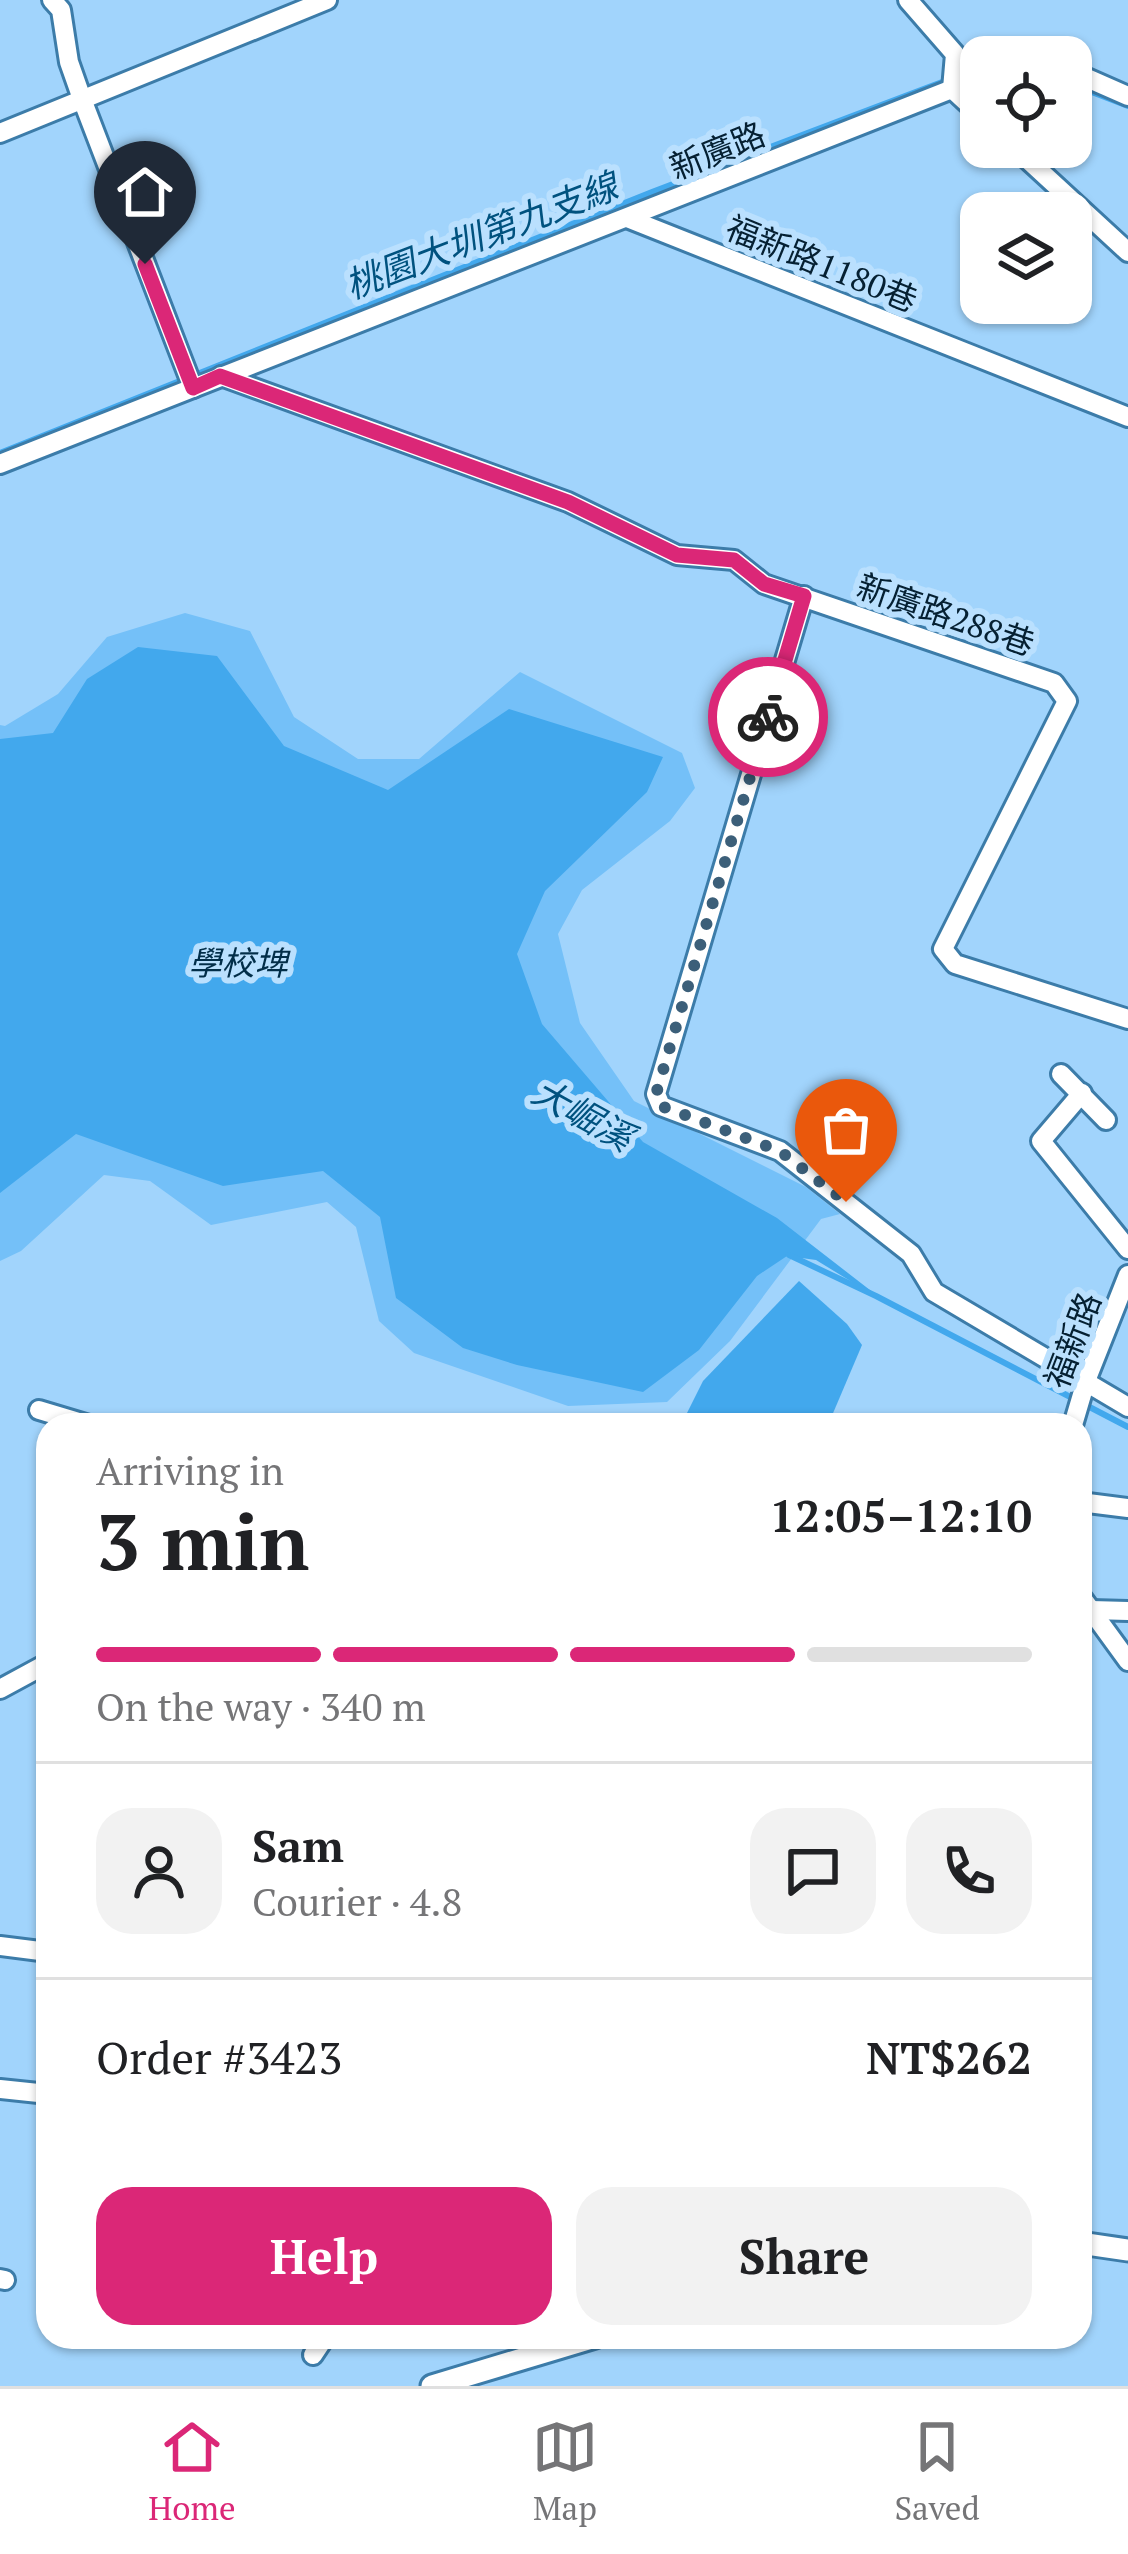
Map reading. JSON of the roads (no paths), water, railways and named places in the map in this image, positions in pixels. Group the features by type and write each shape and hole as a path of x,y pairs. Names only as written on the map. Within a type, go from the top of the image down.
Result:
{"main road":[{"path":"1092,2245 1128,2250"},
{"path":"432,2386 555,2349"}],"street":[{"path":"52,0 61,10 69,62 82,99 193,388"},
{"path":"0,134 328,0"},
{"path":"908,0 955,54 952,89 960,96"},
{"name":"新廣路","path":"0,464 952,89 960,70"},
{"path":"1092,80 1128,96"},
{"path":"1037,168 1128,252"},
{"name":"福新路1180巷","path":"627,218 1128,417"},
{"name":"新廣路288巷","path":"220,376 568,502 677,555 734,560 764,584 1054,683 1067,701 943,949 955,964 1128,1019"},
{"path":"804,596 656,1094 661,1106 780,1151 911,1253 934,1292 1128,1407"},
{"path":"1061,1074 1106,1120"},
{"path":"1082,1093 1041,1141 1128,1250"},
{"name":"福新路","path":"1076,1413 1128,1276"},
{"path":"39,1410 49,1413"},
{"path":"1092,1504 1128,1508"},
{"path":"1092,1603 1128,1611"},
{"path":"1092,1611 1128,1660"},
{"path":"0,1689 36,1670"},
{"path":"0,1946 36,1950"},
{"path":"0,2089 36,2093"},
{"path":"313,2355 317,2349"}],"water":[{"name":"學校埤","path":"138,647 217,656 284,746 388,790 509,709 663,757 647,792 545,891 517,954 542,1024 643,1142 777,1218 888,1304 816,1260 787,1256 757,1276 699,1350 643,1392 517,1365 463,1348 396,1298 380,1217 323,1171 223,1186 76,1134 0,1193 0,739 53,733 87,679"},
{"path":"799,1281 847,1324 862,1345 833,1413 687,1413 703,1381"}],"waterway":[{"name":"桃園大圳第九支線","path":"0,453 652,192 950,79"},
{"name":"桃園大圳第九支線","path":"1092,92 1128,106"},
{"name":"大崛溪","path":"789,1255 1128,1427"}]}
